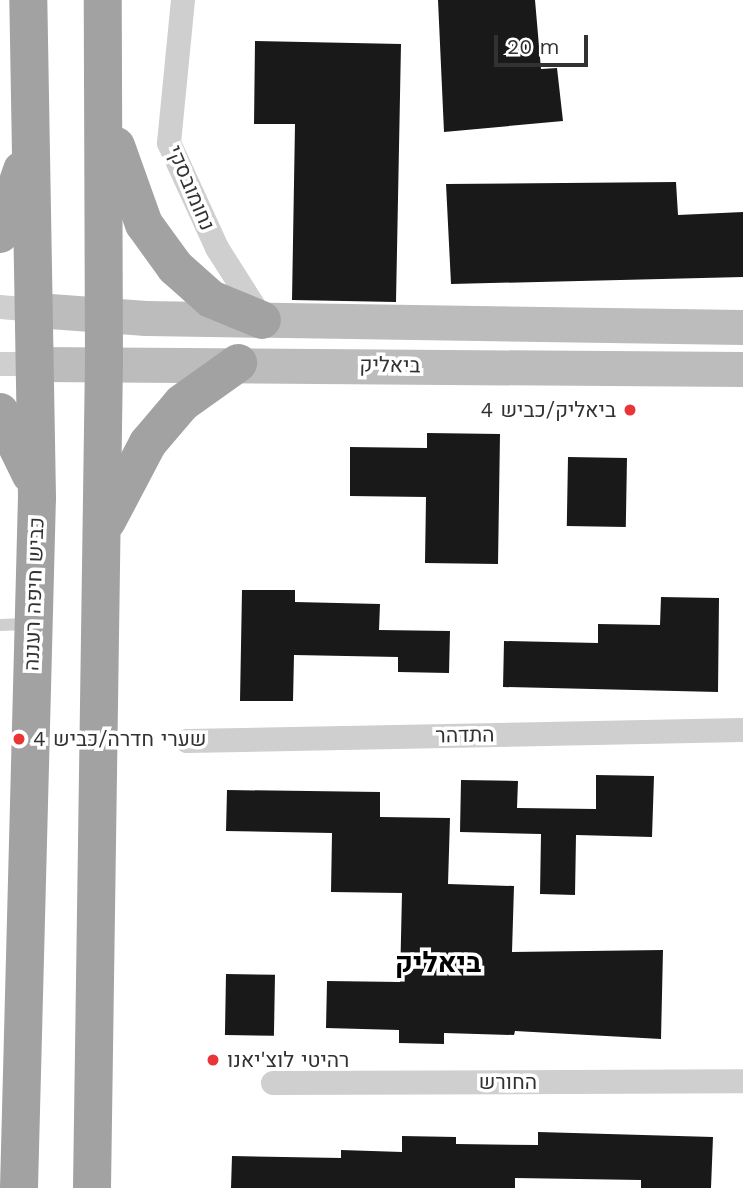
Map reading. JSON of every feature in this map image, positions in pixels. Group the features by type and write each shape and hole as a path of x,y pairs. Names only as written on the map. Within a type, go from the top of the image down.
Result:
{"highway":[{"name":"כביש חיפה רעננה","path":"19,1188 16,624 37,498 18,364 18,308 30,116 28,0"},
{"path":"92,1188 104,363 106,112 103,0"},
{"path":"106,112 144,224 175,267 211,299 262,320"},
{"path":"0,234 14,203 30,116"},
{"path":"101,536 123,484 148,443 182,403 238,363"},
{"path":"0,412 21,448 37,498"}],"main road":[{"name":"ביאליק","path":"18,308 103,316 743,327"},
{"name":"ביאליק","path":"18,364 238,363 743,369"}],"street":[{"name":"נחומובסקי","path":"183,0 169,143 217,248 262,320"},
{"name":"התדהר","path":"187,741 743,730"},
{"name":"החורש","path":"273,1083 743,1081"}],"building":[{"path":"438,0 535,0 541,69 557,68 563,121 444,132"},
{"path":"255,41 401,44 396,302 292,300 295,124 254,124"},
{"path":"676,182 678,215 743,212 743,277 451,284 446,184"},
{"path":"427,433 500,434 498,564 425,563 426,497 350,496 350,447 427,448"},
{"path":"568,457 627,458 626,527 567,526"},
{"path":"242,590 295,590 295,602 380,604 379,630 450,631 449,673 398,672 398,657 294,655 293,701 240,701"},
{"path":"661,597 719,598 718,692 503,687 504,641 598,643 598,624 660,625"},
{"path":"596,775 654,776 652,837 576,835 575,895 540,894 541,834 460,832 461,780 518,781 517,808 596,809"},
{"path":"227,790 380,792 380,817 450,818 448,884 514,886 512,952 663,950 661,1039 515,1031 514,1035 444,1033 444,1044 399,1043 399,1030 326,1028 327,981 400,982 402,893 331,892 332,833 226,831"},
{"path":"226,974 275,975 274,1036 225,1035"},
{"path":"538,1132 713,1137 711,1188 641,1188 641,1180 515,1178 515,1188 231,1188 232,1156 341,1158 341,1150 402,1152 402,1136 456,1137 456,1144 538,1145"}],"place":[{"name":"ביאליק/כביש 4","path":"630,410"},
{"name":"שערי חדרה/כביש 4","path":"19,739"},
{"name":"רהיטי לוצ'יאנו","path":"213,1060"}],"district":[{"name":"ביאליק","path":"438,963"}]}
